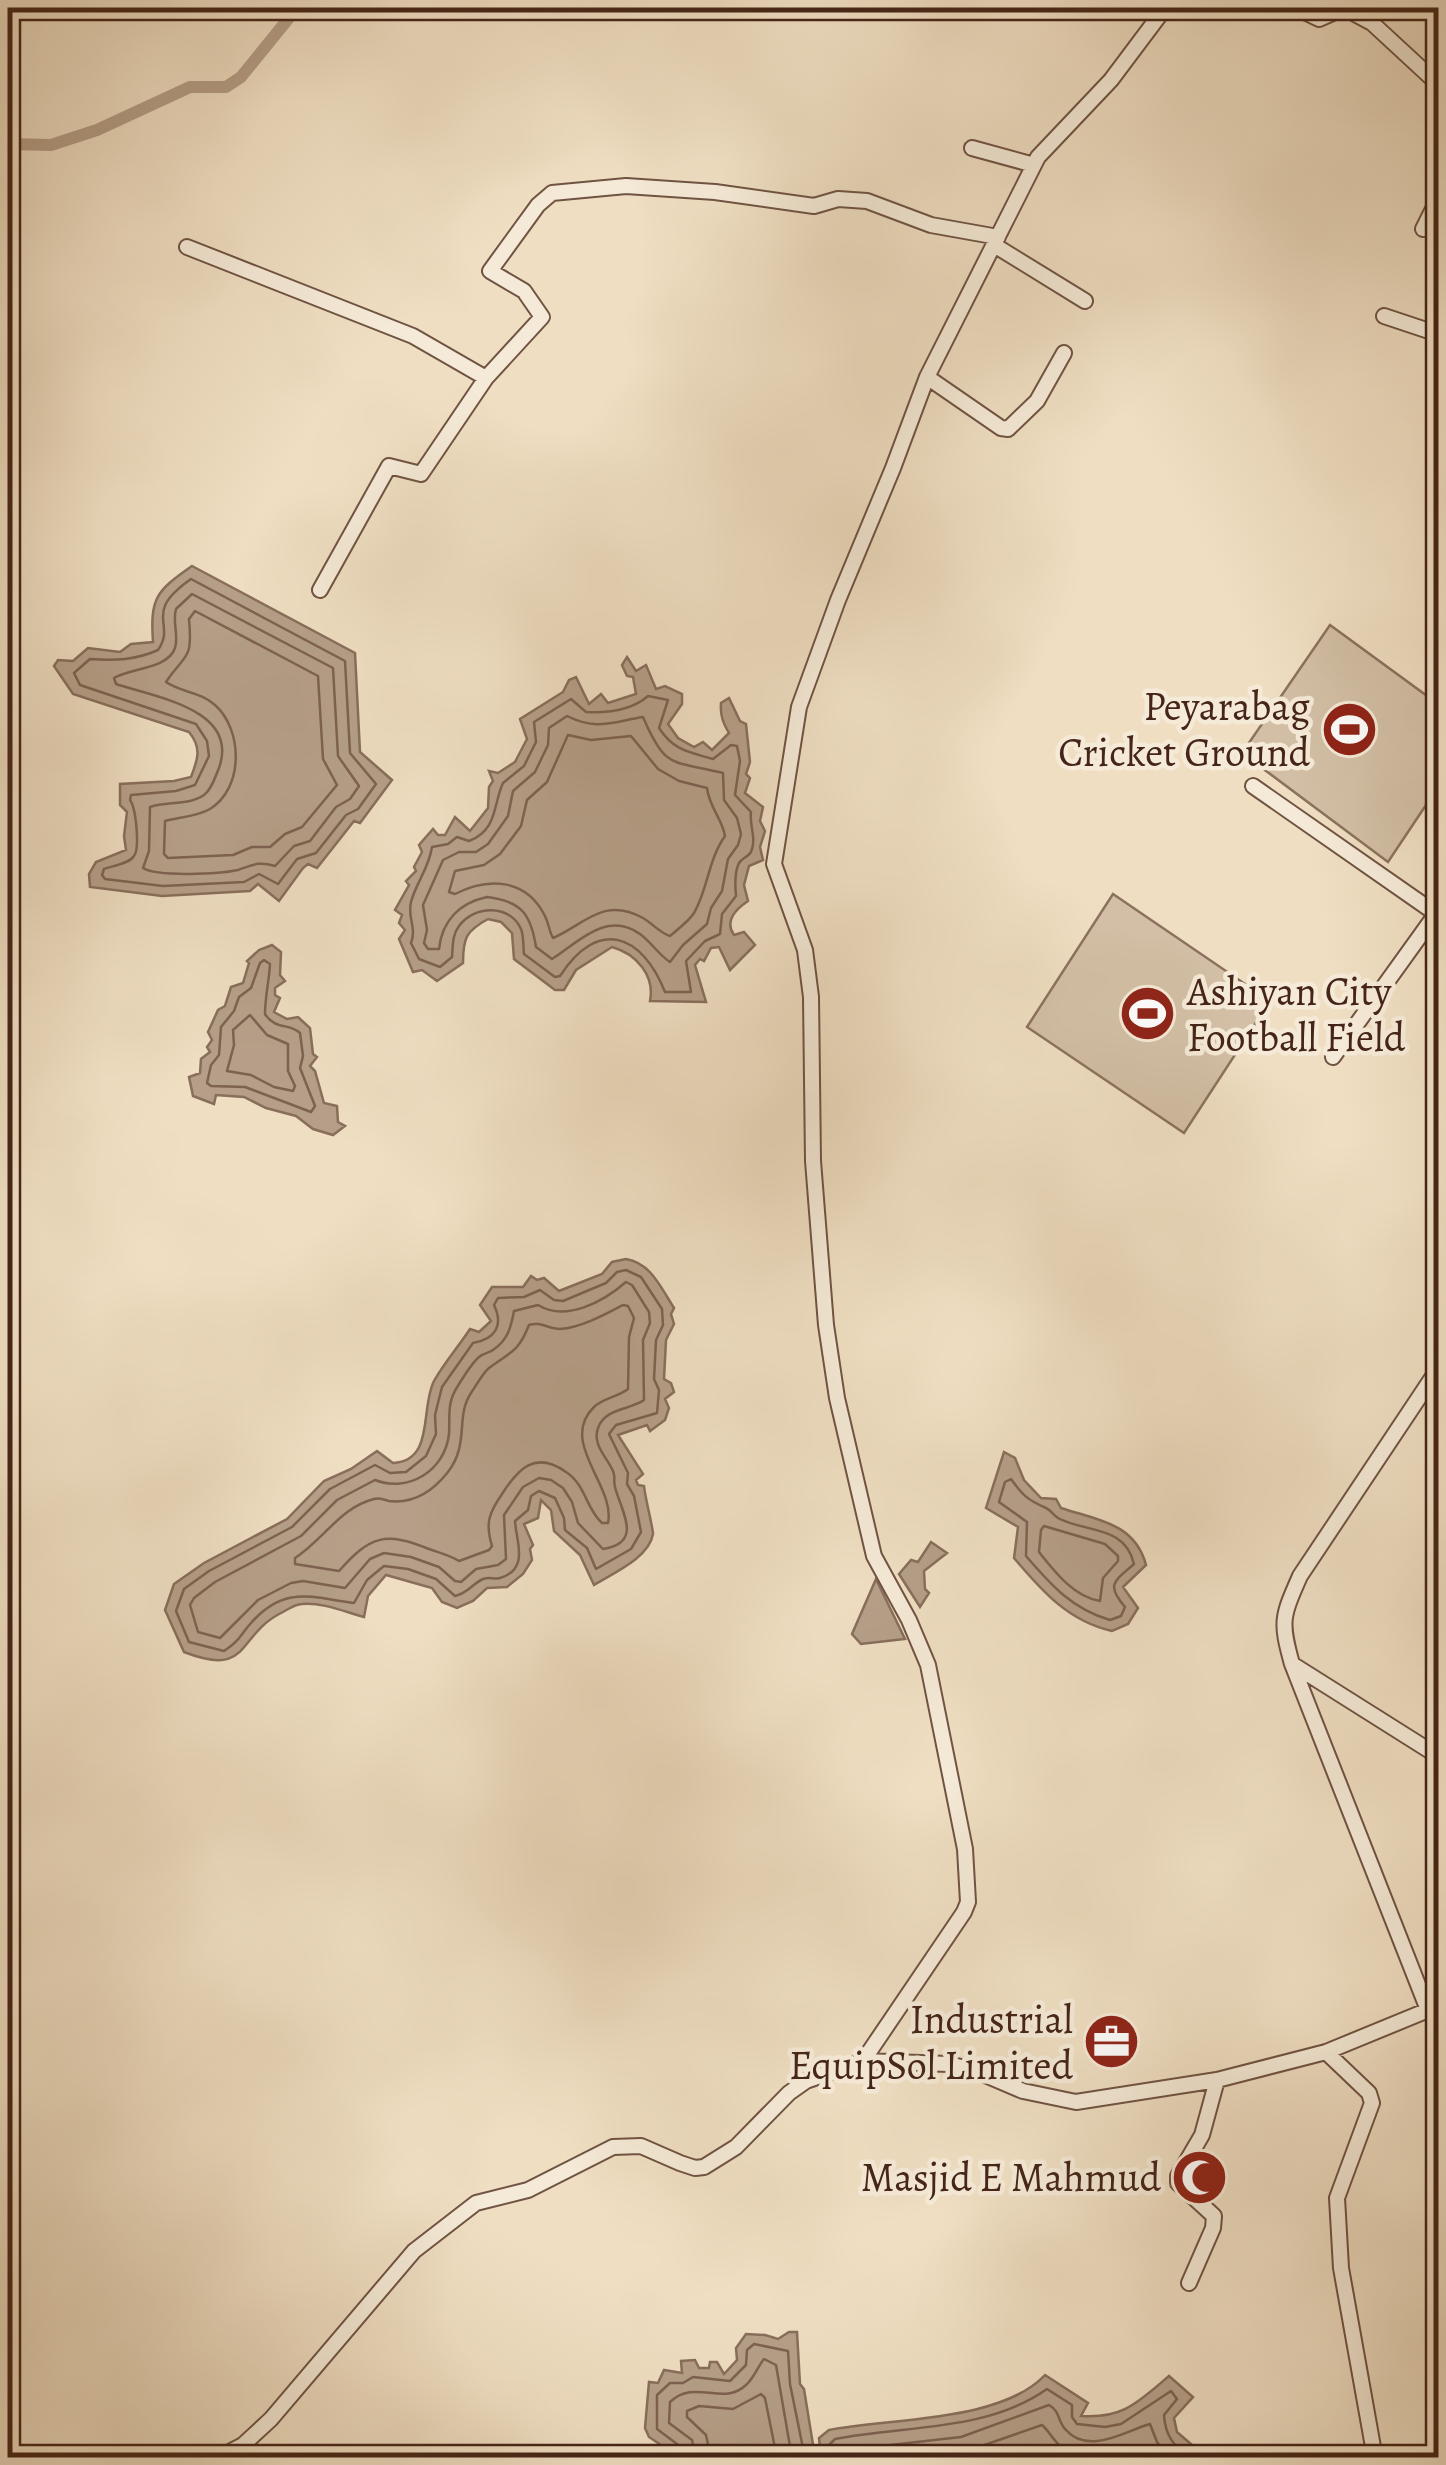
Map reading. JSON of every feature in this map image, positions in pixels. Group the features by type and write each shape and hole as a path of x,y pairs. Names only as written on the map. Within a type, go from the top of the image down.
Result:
{"street":[{"path":"862,2061 964,1912 968,1902 965,1849 928,1665 910,1620 874,1556 836,1398 813,1161 811,996 804,950 774,864 798,707 928,377 1034,165 1111,80 1165,8"},
{"path":"1296,8 1319,19 1344,8 1372,24 1438,84"},
{"path":"972,148 1034,165"},
{"path":"320,590 389,466 422,474 486,378 542,317 524,291 490,270 538,205 552,193 626,186 714,192 814,206 838,199 867,201 931,224 996,241 1084,301"},
{"path":"1423,229 1438,199"},
{"path":"187,247 413,336 486,378"},
{"path":"1384,316 1438,334"},
{"path":"928,377 1008,430 1038,401 1064,353"},
{"path":"1253,786 1438,913 1333,1057"},
{"path":"218,2458 243,2444 271,2418 414,2251 476,2203 528,2190 613,2147 627,2144 651,2149 695,2168 704,2167 736,2147 806,2081 862,2061 948,2064 1023,2091 1076,2102 1217,2080 1326,2052 1433,2008 1292,1664 1283,1624 1300,1576 1438,1370"},
{"path":"1292,1664 1438,1756"},
{"path":"1326,2052 1369,2093 1372,2102 1337,2198 1340,2268 1375,2458"},
{"path":"1189,2283 1213,2228 1214,2216 1178,2183 1178,2176 1202,2134 1217,2080"}],"shaded area":[{"name":"Peyarabag Cricket Ground","path":"1330,625 1438,704 1438,787 1388,862 1242,753"},
{"name":"Ashiyan City Football Field","path":"1113,894 1270,1001 1184,1133 1027,1027"}],"water":[{"path":"192,566 355,653 360,752 392,780 360,823 354,821 317,868 308,864 303,868 279,901 258,884 250,891 162,896 90,887 89,874 96,862 126,850 127,812 120,805 120,784 191,777 197,749 189,732 73,694 54,666 58,660 73,661 88,648 120,652 131,644 153,642 158,597"},
{"path":"627,657 636,671 646,665 656,689 665,686 682,694 682,704 668,724 678,738 694,747 703,742 712,750 729,733 722,719 721,703 729,698 740,721 746,724 750,762 746,774 750,778 745,793 763,807 763,860 749,866 744,885 748,901 730,925 734,935 744,932 755,945 730,970 719,947 711,948 704,961 700,959 695,965 706,1002 650,1001 650,983 642,967 612,947 576,970 564,990 555,990 514,959 512,933 501,922 488,919 467,936 463,963 437,981 422,970 413,972 399,939 405,930 399,923 402,915 395,910 409,885 406,881 416,871 414,867 422,852 419,845 433,829 438,835 445,835 455,817 470,831 488,808 493,781 489,771 498,773 515,762 527,739 520,719 563,692 569,680 576,677 589,704 601,694 608,703 636,694 633,677 627,676 622,665"},
{"path":"272,945 281,952 280,975 285,981 275,988 275,995 280,998 274,1012 287,1019 298,1017 310,1028 313,1054 317,1057 310,1066 324,1103 337,1106 338,1122 345,1126 333,1135 244,1097 216,1095 214,1104 193,1096 189,1077 200,1073 201,1059 210,1052 207,1047 212,1040 208,1032 218,1010 225,1006 231,987 243,983 247,961"},
{"path":"626,1259 649,1271 674,1308 674,1324 666,1340 664,1379 671,1383 674,1392 665,1399 669,1408 665,1420 650,1431 647,1425 618,1435 643,1474 636,1480 644,1486 653,1531 650,1543 638,1558 594,1585 580,1555 554,1531 551,1510 541,1500 538,1518 524,1524 533,1545 532,1560 507,1587 487,1588 473,1601 457,1608 442,1602 432,1588 386,1575 368,1596 364,1617 325,1606 299,1604 267,1622 232,1657 206,1659 184,1652 165,1610 174,1584 204,1563 287,1519 324,1481 377,1451 393,1463 415,1453 421,1443 434,1381 470,1329 479,1332 491,1321 480,1305 492,1287 523,1287 531,1276 537,1280 544,1278 559,1291 602,1274 612,1262"},
{"path":"1004,1452 1015,1458 1024,1480 1041,1498 1056,1499 1061,1508 1113,1525 1141,1551 1146,1565 1123,1587 1138,1608 1128,1624 1112,1631 1082,1620 1046,1593 1014,1558 1018,1527 986,1508"},
{"path":"931,1542 947,1553 924,1571 925,1589 929,1593 920,1607 899,1574 911,1560 918,1562"},
{"path":"876,1579 905,1639 861,1644 852,1634"},
{"path":"797,2332 800,2384 815,2457 679,2457 649,2437 645,2428 649,2382 658,2383 664,2370 682,2373 681,2361 695,2360 699,2368 709,2368 710,2362 717,2362 724,2374 737,2360 736,2348 746,2334 778,2339"},
{"path":"1045,2375 1088,2403 1081,2416 1119,2412 1169,2376 1193,2397 1174,2418 1177,2432 1206,2457 821,2457 819,2438 829,2430 974,2410 1026,2390"}],"waterway":[{"path":"8,144 51,145 97,130 190,87 226,87 241,77 297,8"}],"place":[{"name":"Peyarabag Cricket Ground","path":"1349,729"},
{"name":"Ashiyan City Football Field","path":"1148,1014"},
{"name":"Industrial EquipSol Limited","path":"1112,2042"},
{"name":"Masjid E Mahmud","path":"1200,2177"}]}
